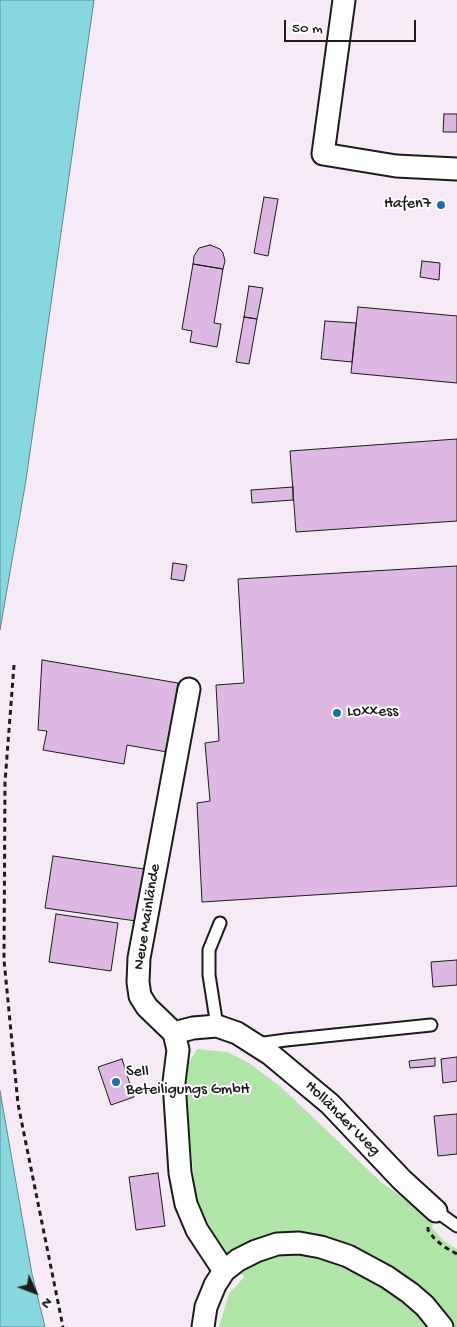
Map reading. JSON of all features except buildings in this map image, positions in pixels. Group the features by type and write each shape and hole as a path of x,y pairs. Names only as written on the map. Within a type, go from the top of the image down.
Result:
{"street":[{"path":"344,0 323,154 396,166 457,169"},
{"name":"Neue Mainlände","path":"174,1033 147,1007 140,996 138,982 139,958 189,689"},
{"name":"Holländer Weg","path":"174,1033 193,1028 217,1026 237,1033 255,1045 283,1065 330,1104 402,1180 436,1211"},
{"path":"174,1033 178,1050 174,1082 180,1173 185,1196 197,1230 224,1272"},
{"path":"203,1327 206,1307 215,1285 224,1272 238,1260 256,1251 277,1244 299,1243 321,1247 348,1256 388,1277 425,1306 442,1327"}],"lane":[{"path":"217,1026 209,975 208,950 220,923"},
{"path":"255,1045 431,1024"},
{"name":"Holländer Weg","path":"436,1211 457,1226"}],"path":[{"path":"14,665 5,782 4,960 18,1104 63,1327"},
{"path":"436,1211 428,1223 428,1230 443,1246 457,1254"}],"green space":[{"path":"197,1049 227,1052 249,1063 281,1087 381,1182 434,1220 432,1228 444,1241 457,1249 457,1327 219,1327 229,1294 244,1277 211,1229 196,1198 184,1078 188,1064"}],"water":[{"path":"0,0 94,0 26,480 0,630"},
{"path":"0,1091 32,1274 45,1327 0,1327"}],"place":[{"name":"Hafen7","path":"441,205"},
{"name":"Loxxess","path":"337,713"},
{"name":"Sell Beteiligungs GmbH","path":"116,1082"}]}
